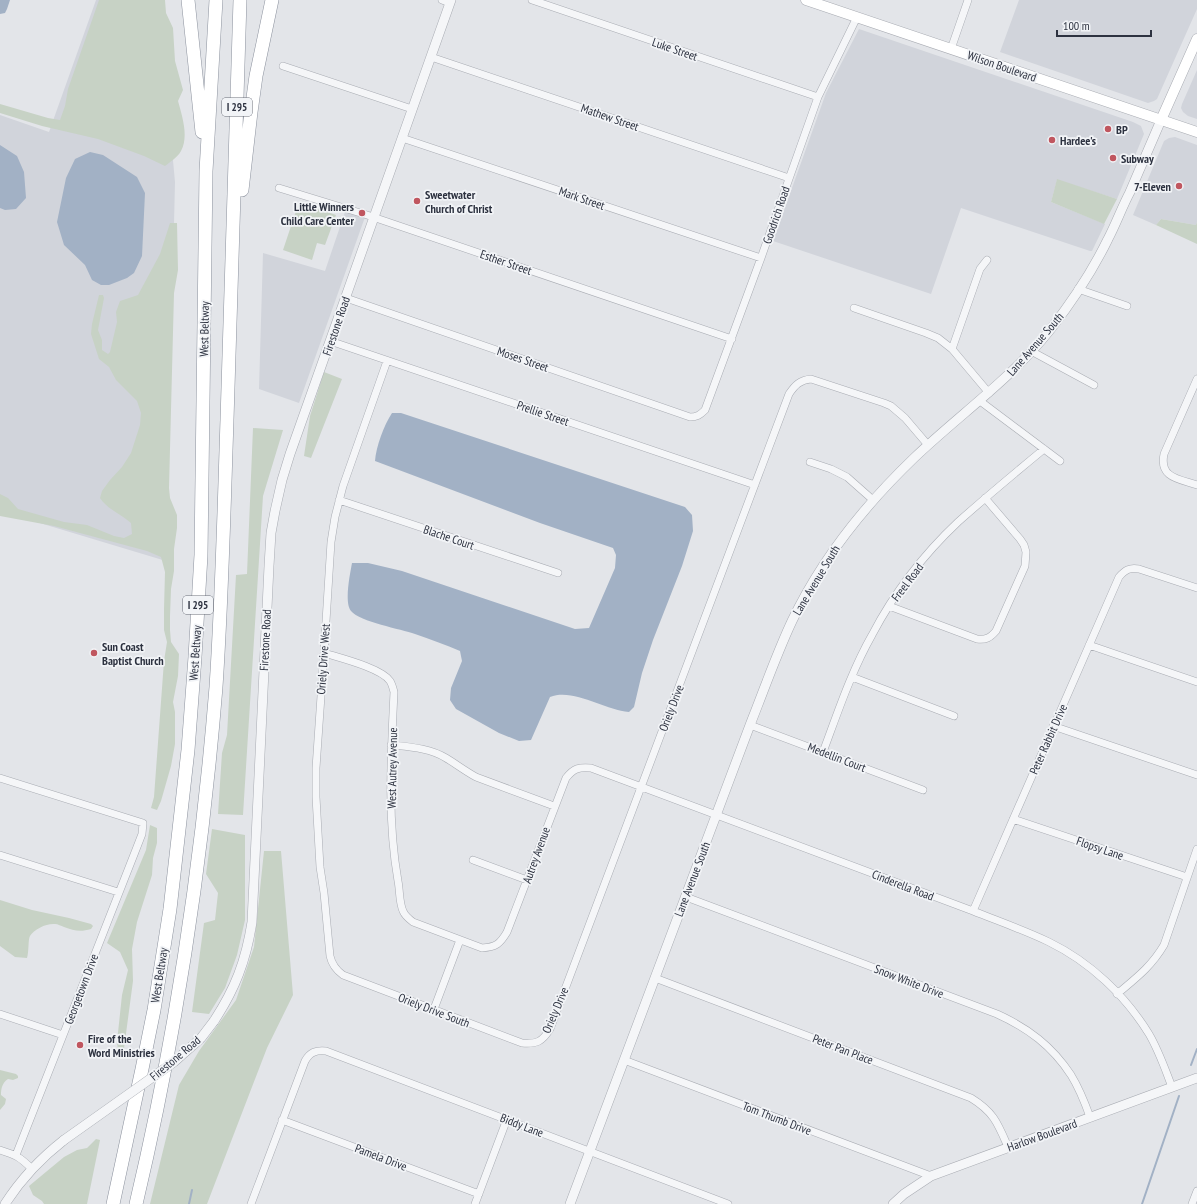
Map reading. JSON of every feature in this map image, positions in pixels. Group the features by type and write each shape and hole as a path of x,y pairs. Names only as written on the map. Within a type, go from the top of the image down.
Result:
{"highway":[{"path":"188,0 206,171"},
{"name":"West Beltway","path":"113,1204 155,1002 170,909 188,750 195,657 200,555 206,171 216,0"},
{"name":"West Beltway","path":"136,1204 150,1142 180,985 208,774 219,635 240,0"},
{"path":"234,214 241,202 250,112 272,0"}],"main road":[{"name":"Wilson Boulevard","path":"806,0 1197,132"},
{"name":"Lane Avenue South","path":"1161,120 1197,39"}],"street":[{"name":"Luke Street","path":"532,0 818,97"},
{"path":"951,49 968,0"},
{"name":"Firestone Road","path":"5,1204 32,1169 48,1153 174,1062 200,1038 214,1022 226,1003 238,977 249,940 252,922 268,566 275,510 290,454 431,57 448,1"},
{"name":"Goodrich Road","path":"700,415 705,410 732,339 818,97 857,17"},
{"name":"Mathew Street","path":"431,57 789,178"},
{"path":"283,66 412,109"},
{"name":"Lane Avenue South","path":"570,1204 750,725 780,648 806,594 836,547 873,500 916,456 989,393 1049,331 1078,289 1108,240 1161,120"},
{"name":"Mark Street","path":"402,138 761,258"},
{"name":"Esther Street","path":"278,188 374,217 732,339"},
{"path":"952,349 980,269 987,260"},
{"path":"1078,289 1127,306"},
{"name":"Moses Street","path":"346,298 690,417 700,415"},
{"path":"854,308 932,335 947,344 989,393"},
{"name":"Prellie Street","path":"330,341 755,485"},
{"path":"1031,351 1094,385"},
{"name":"Oriely Drive West","path":"332,964 320,867 316,797 316,768 331,542 339,500 352,457 387,361"},
{"name":"Oriely Drive","path":"541,1040 550,1029 789,394 794,386 800,382 811,379 891,406 905,418 928,445"},
{"path":"1197,379 1194,396 1164,454 1163,461 1164,467 1172,476 1197,485"},
{"path":"980,400 1060,461"},
{"name":"Freel Road","path":"823,752 852,677 872,634 889,606 917,567 958,523 985,498 1044,449"},
{"path":"810,462 831,469 847,477 873,500"},
{"path":"889,606 977,639 988,639 992,636 996,631 1025,566 1026,552 1020,539 985,498"},
{"name":"Blache Court","path":"339,500 558,574"},
{"name":"Peter Rabbit Drive","path":"973,911 1119,577 1127,569 1133,568 1197,588"},
{"path":"1089,645 1197,682"},
{"name":"West Autrey Avenue","path":"324,653 378,672 389,680 392,686 394,692 390,784 395,865 401,906 404,913 413,922 460,940"},
{"path":"852,677 954,716"},
{"name":"Medellin Court","path":"750,725 923,790"},
{"path":"1053,726 1197,775"},
{"path":"392,745 416,747 437,753 447,758 465,771 476,776 554,806"},
{"name":"Cinderella Road","path":"572,770 582,767 591,768 973,911 1057,946 1095,972 1133,1011 1149,1034 1172,1087"},
{"name":"Autrey Avenue","path":"460,940 482,948 489,948 502,940 507,932 554,806 566,778 572,770"},
{"name":"Georgetown Drive","path":"0,778 143,823 142,834 16,1155"},
{"name":"Flopsy Lane","path":"1013,819 1187,877"},
{"path":"1117,994 1145,971 1158,955 1168,937 1197,849"},
{"path":"0,856 118,892"},
{"path":"473,860 527,880"},
{"name":"Snow White Drive","path":"686,897 997,1014 1024,1027 1044,1044 1063,1064 1082,1095 1090,1117"},
{"path":"434,1009 460,940"},
{"name":"Oriely Drive South","path":"332,964 336,970 343,975 522,1043 532,1043 541,1040"},
{"name":"Peter Pan Place","path":"655,978 971,1098 987,1109 993,1116 1008,1147"},
{"path":"0,1014 63,1035"},
{"name":"Biddy Lane","path":"282,1120 304,1061 315,1051 326,1051 728,1204"},
{"name":"Tom Thumb Drive","path":"624,1060 931,1176"},
{"name":"Harlow Boulevard","path":"893,1204 904,1194 931,1176 1197,1078"},
{"path":"252,1204 282,1120"},
{"name":"Pamela Drive","path":"282,1120 479,1194"},
{"path":"475,1204 507,1120"},
{"path":"0,1150 16,1155 32,1169"},
{"path":"1192,1204 1197,1191"}],"shaded area":[{"path":"96,0 158,0 175,182 166,561 0,511 0,115 49,132"},
{"path":"99,0 165,0 166,13 173,28 175,61 183,90 178,101 185,133 180,153 165,166 144,156 98,139 42,126 0,113 0,104 60,120 65,106 68,89"},
{"path":"1019,0 1197,0 1197,9 1157,99 1148,103 1000,52"},
{"path":"859,29 1141,126 1144,134 1117,199 1057,180 1051,202 1105,224 1092,251 961,208 931,294 773,241 826,93"},
{"path":"1197,70 1197,119 1188,116 1181,108"},
{"path":"1175,137 1197,145 1196,225 1161,219 1156,225 1133,215 1164,141"},
{"path":"1057,179 1117,199 1104,224 1051,202"},
{"path":"299,202 336,215 325,245 317,243 312,260 283,250"},
{"path":"345,212 365,217 299,403 259,389 263,253 325,271"},
{"path":"1161,219 1196,225 1197,222 1197,244 1156,225"},
{"path":"170,223 177,223 178,270 174,293 169,488 170,498 177,515 177,528 174,549 174,571 171,589 170,630 171,642 179,654 178,676 173,702 175,712 175,744 171,766 157,810 151,808 154,797 164,661 167,642 164,630 165,572 161,557 147,551 54,526 0,516 0,494 8,498 18,509 64,522 87,525 114,536 124,538 132,534 131,523 106,505 100,498 102,491 122,467 131,453 140,425 141,413 137,401 116,380 109,367 99,359 91,334 92,324 99,295 103,295 104,298 98,330 102,340 102,350 108,354 110,352 117,322 116,312 120,301 138,295 160,254"},
{"path":"324,372 342,379 311,458 304,456 310,416"},
{"path":"253,428 283,430 263,496 243,815 218,814 222,753 227,735 236,575 247,574"},
{"path":"150,825 157,828 157,843 153,858 152,875 137,922 132,949 133,981 123,1056 119,1058 117,1042 122,995 128,970 120,952 107,943 146,850"},
{"path":"212,829 245,835 245,920 237,955 225,988 209,1014 192,1012 204,923 215,920 218,893 206,874"},
{"path":"264,851 281,851 293,995 267,1048 207,1204 150,1204 179,1085 199,1051 236,1000 254,947"},
{"path":"0,900 32,910 91,924 93,926 91,929 78,931 56,924 45,926 34,931 30,936 27,958 15,957 0,946"},
{"path":"0,1070 16,1074 18,1078 13,1080 8,1079 3,1084 1,1095 6,1099 5,1104 0,1110"},
{"path":"96,1139 100,1140 87,1204 44,1204 33,1195 29,1186 64,1157 77,1150 87,1148"}],"water":[{"path":"0,0 10,0 5,13 0,14"},
{"path":"0,145 17,156 24,172 26,198 16,209 5,210 0,208"},
{"path":"90,152 103,155 137,177 145,193 142,256 134,273 127,278 109,285 101,285 92,280 85,265 64,245 57,222 66,178 75,159"},
{"path":"392,413 401,413 685,507 692,515 693,531 682,566 653,640 642,673 634,707 629,712 609,708 569,695 550,697 531,740 519,741 499,733 456,709 450,700 451,688 462,661 460,651 415,634 363,619 351,611 348,602 348,595 352,563 368,563 402,571 575,629 589,628 615,568 616,555 613,548 540,523 375,461 381,436"}],"waterway":[{"path":"1191,1065 1197,1049"},
{"path":"1142,1204 1179,1096"},
{"path":"189,1204 192,1190"}],"place":[{"name":"BP","path":"1108,129"},
{"name":"Hardee's","path":"1052,140"},
{"name":"Subway","path":"1113,158"},
{"name":"7-Eleven","path":"1179,186"},
{"name":"Sweetwater Church of Christ","path":"417,201"},
{"name":"Little Winners Child Care Center","path":"362,213"},
{"name":"Sun Coast Baptist Church","path":"94,653"},
{"name":"Fire of the Word Ministries","path":"80,1045"}]}
